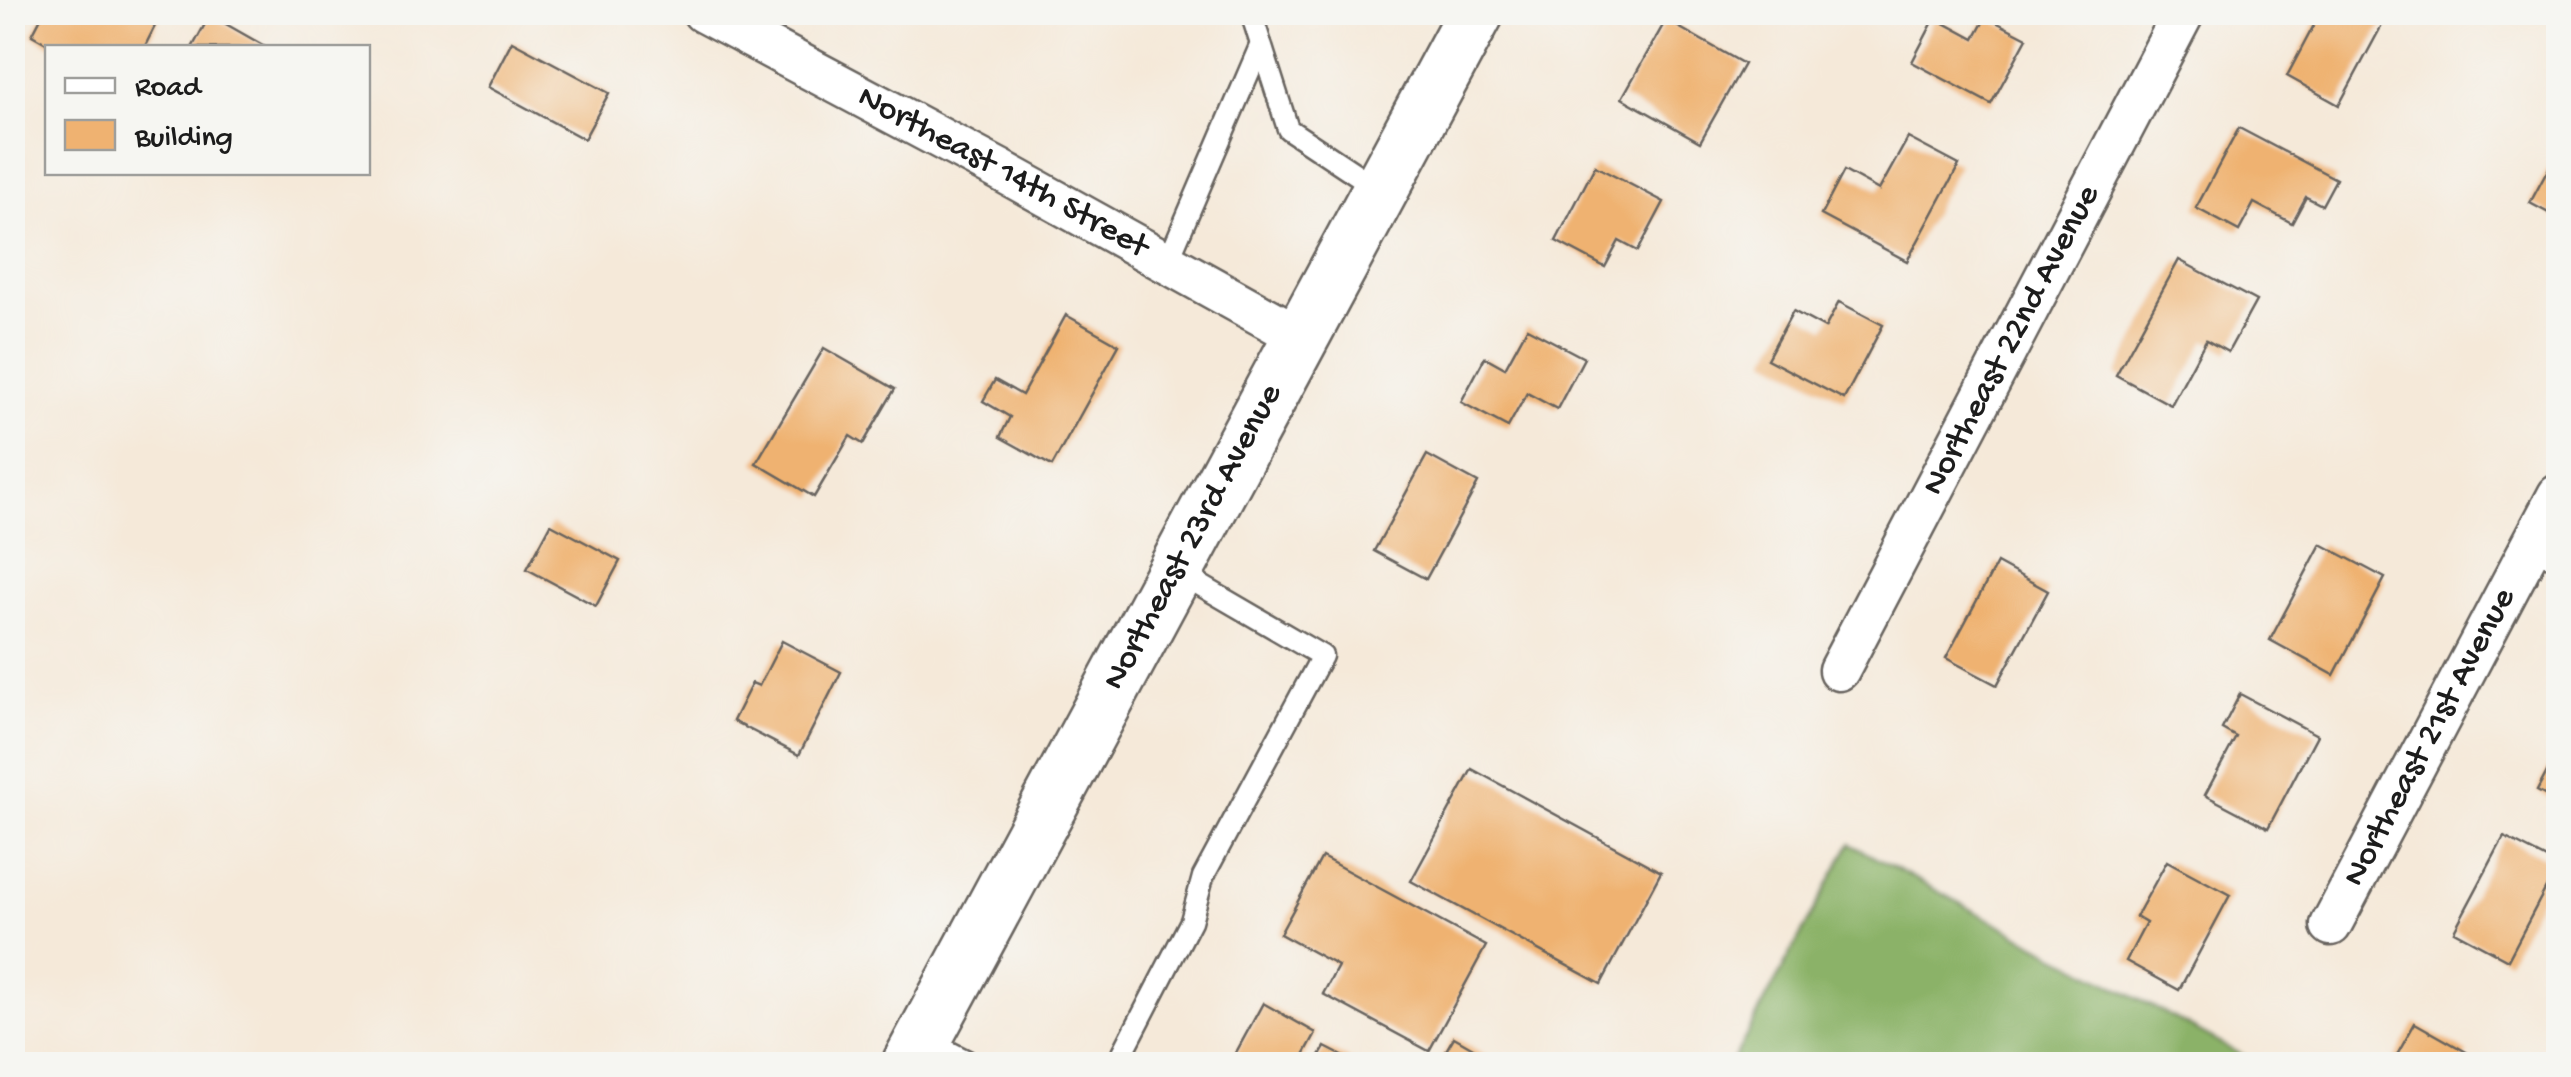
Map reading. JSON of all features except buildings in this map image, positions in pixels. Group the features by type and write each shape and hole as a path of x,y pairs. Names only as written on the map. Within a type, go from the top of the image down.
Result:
{"main road":[{"name":"Northeast 23rd Avenue","path":"917,1052 1476,12"}],"street":[{"name":"Northeast 14th Street","path":"703,12 1302,337"},
{"name":"Northeast 22nd Avenue","path":"1840,670 2184,12"},
{"name":"Northeast 21st Avenue","path":"2331,925 2545,554 2558,495"}],"lane":[{"path":"1256,12 1253,19 1288,129 1380,190"},
{"path":"1167,262 1261,44"},
{"path":"1117,1064 1192,921 1203,877 1322,656 1175,571"},
{"path":"917,1052 972,1064"}],"green space":[{"path":"1850,844 2259,1064 1731,1064"}]}
